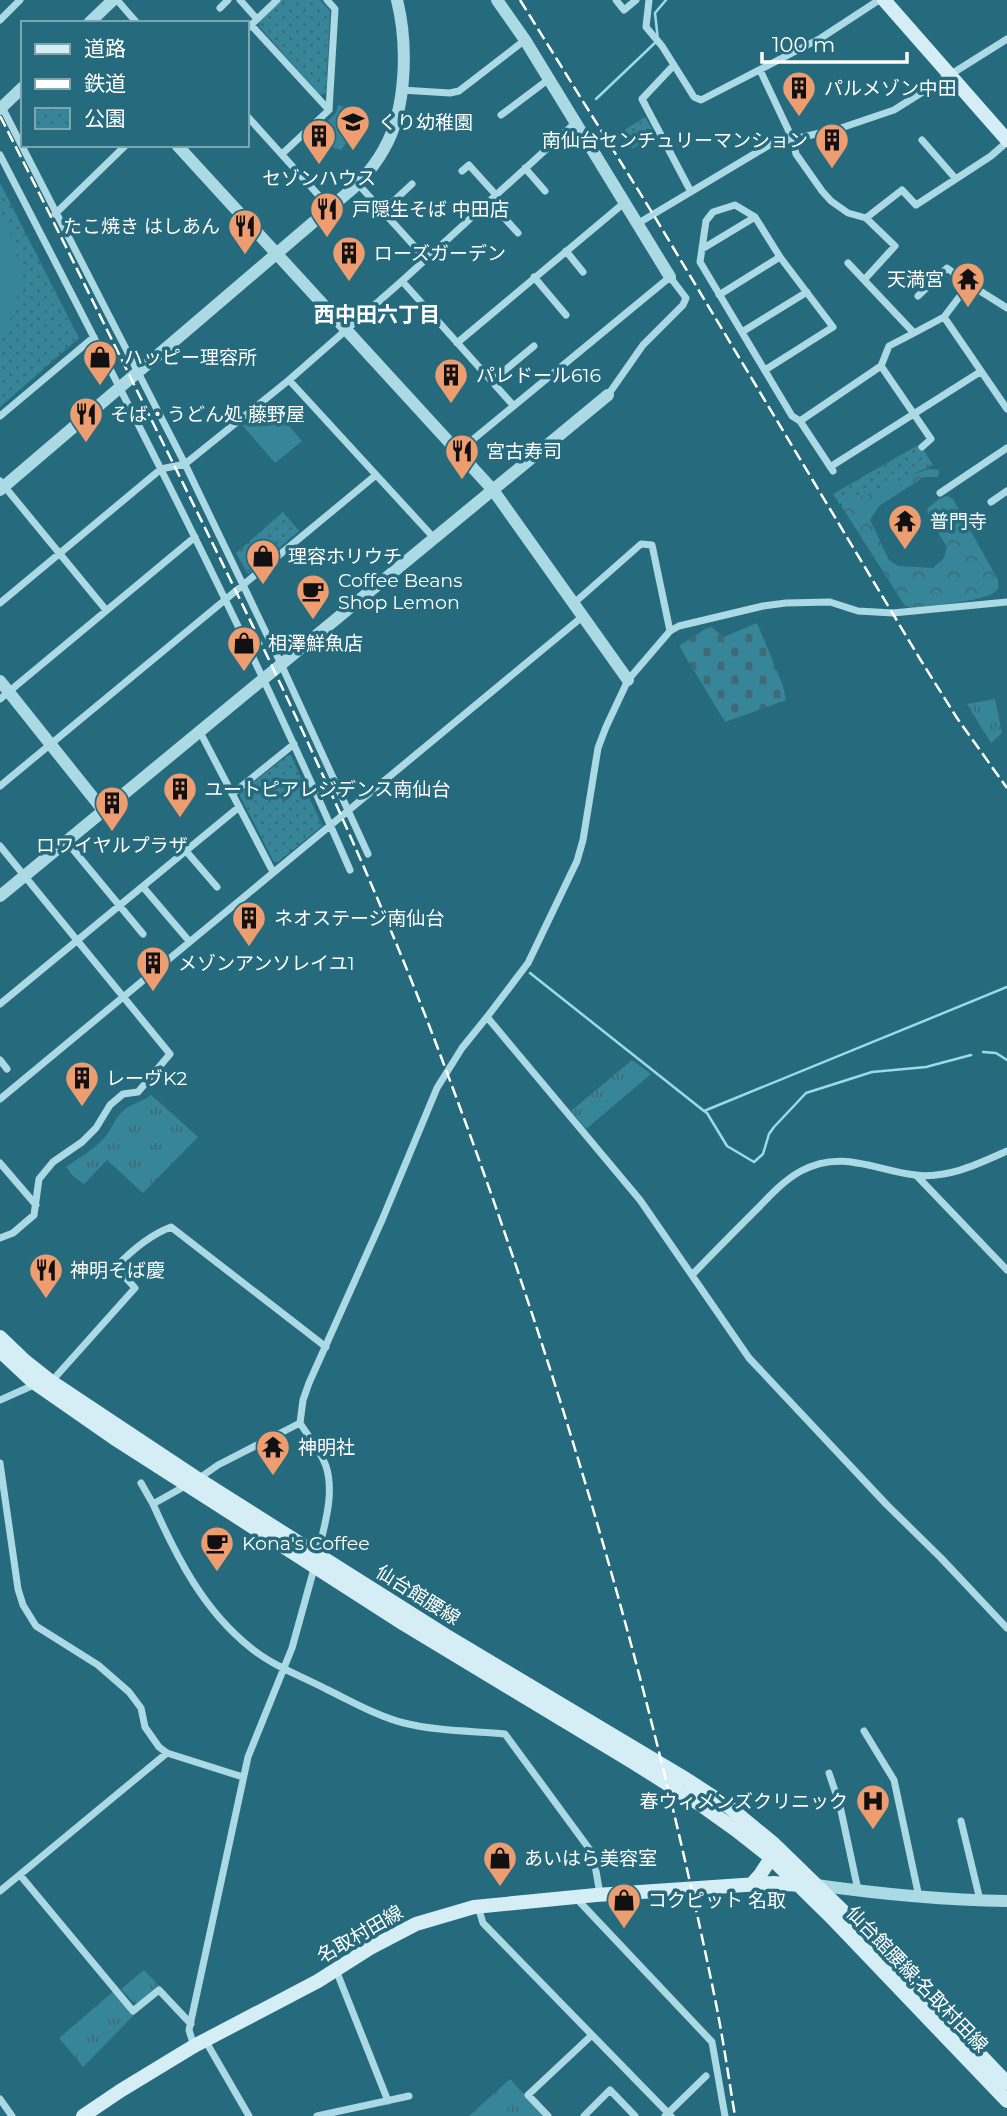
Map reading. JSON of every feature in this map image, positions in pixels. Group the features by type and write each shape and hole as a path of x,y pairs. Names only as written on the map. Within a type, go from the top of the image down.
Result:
{"main road":[{"path":"887,1 1007,141"},
{"name":"仙台館腰線","path":"0,1337 44,1383"},
{"name":"仙台館腰線","path":"0,1351 44,1383 316,1561 729,1807 774,1844 816,1885"},
{"name":"仙台館腰線","path":"316,1561 404,1624 701,1805 771,1858 799,1885"},
{"path":"751,1885 771,1858"},
{"name":"名取村田線","path":"83,2116 200,2043 336,1970 370,1948 416,1924 445,1914 477,1907 600,1895 772,1883 816,1885"},
{"name":"仙台館腰線;名取村田線","path":"799,1885 1007,2101"},
{"name":"仙台館腰線;名取村田線","path":"816,1885 1007,2083"}],"street":[{"path":"0,20 20,0"},
{"path":"91,21 115,0 135,21"},
{"path":"220,8 228,0"},
{"path":"240,0 252,24 329,110"},
{"path":"252,24 277,0"},
{"path":"282,154 329,110 335,9 327,0"},
{"path":"106,610 2,486 139,374 358,184 385,148 397,118 401,90 403,23 397,0"},
{"path":"0,896 608,395 643,345 683,305 686,298 637,224 525,40 497,0"},
{"path":"616,0 624,10 636,0"},
{"path":"649,0 646,27 662,46 694,97 701,100 887,1"},
{"path":"637,224 771,144 838,129 894,110 1007,39"},
{"path":"401,90 450,93 459,91 525,40"},
{"path":"674,65 642,99 691,192"},
{"path":"760,70 793,140 796,154 822,191 848,213 866,218 895,246 864,280"},
{"path":"501,115 549,79"},
{"path":"21,89 1,107 21,147"},
{"path":"248,117 330,208"},
{"path":"0,603 161,469 185,464 289,380 402,281 575,122"},
{"path":"922,140 956,178"},
{"path":"866,218 902,190 916,205 991,156 1007,141"},
{"path":"21,147 185,464 368,854"},
{"path":"55,214 124,147"},
{"path":"179,147 493,491 628,680"},
{"path":"0,155 227,600 350,870"},
{"path":"462,171 469,165 518,233"},
{"path":"525,168 545,191"},
{"path":"358,184 426,259"},
{"path":"383,211 412,184"},
{"path":"457,343 624,203"},
{"path":"765,370 833,327 780,257 755,217 735,205 713,212 706,221 700,262 792,416 800,421 832,469 908,416 915,415 980,372"},
{"path":"702,249 755,217"},
{"path":"566,251 583,272"},
{"path":"719,295 780,257"},
{"path":"848,263 914,333"},
{"path":"918,296 947,268 1007,309"},
{"path":"458,451 670,276"},
{"path":"534,277 566,315"},
{"path":"402,281 513,405"},
{"path":"800,421 881,366 889,346 944,317 969,284"},
{"path":"742,332 807,292"},
{"path":"944,317 1007,409"},
{"path":"0,416 94,337"},
{"path":"492,381 534,346"},
{"path":"881,366 931,439 922,447"},
{"path":"289,380 434,538"},
{"path":"940,493 1007,448"},
{"path":"0,786 376,475"},
{"path":"991,502 1007,491"},
{"path":"4,696 195,537"},
{"path":"573,604 641,544 652,545 670,631"},
{"path":"248,2116 190,2030 248,1757 285,1668 316,1561 329,1502 329,1479 323,1458 300,1423 303,1400 437,1088 462,1048 528,963 577,861 598,748 628,680 670,631 679,626 763,606 830,602 858,611 894,613 1007,601"},
{"path":"0,1099 582,617"},
{"path":"0,681 4,696 51,744 103,810"},
{"path":"200,732 274,872"},
{"path":"232,794 294,744"},
{"path":"0,1004 239,807"},
{"path":"66,841 144,934"},
{"path":"0,846 170,1054 138,1093 123,1094 110,1105 96,1128 82,1142 53,1162 39,1180 34,1215 13,1233 0,1238"},
{"path":"186,851 217,887"},
{"path":"143,887 189,942"},
{"path":"487,1017 640,1200 749,1358 877,1495 1007,1628"},
{"path":"0,1060 7,1069"},
{"path":"693,1274 775,1191 800,1171 821,1163 841,1160 916,1175 956,1172 1007,1151"},
{"path":"0,1163 36,1205"},
{"path":"916,1175 1007,1270"},
{"path":"0,1400 44,1383 135,1288 116,1267 158,1232 172,1227 326,1347"},
{"path":"153,1504 218,1465 300,1423"},
{"path":"0,1463 2,1495 18,1589 36,1626 82,1654 122,1685 141,1708 149,1733 167,1753 243,1777"},
{"path":"141,1483 173,1550 196,1588 253,1650 366,1709 400,1722 505,1734 593,1854 600,1895"},
{"path":"864,1731 894,1780 919,1897"},
{"path":"0,1891 167,1753"},
{"path":"829,1773 840,1806 858,1891"},
{"path":"961,1821 980,1900"},
{"path":"20,1875 133,2011 159,1990 191,2024"},
{"path":"816,1885 919,1897 1007,1900"},
{"path":"575,1897 712,2042 725,2116"},
{"path":"477,1907 484,1923 668,2115 706,2076"},
{"path":"336,1970 388,2101"},
{"path":"548,2116 528,2095 592,2035"},
{"path":"584,2116 610,2090 635,2116"},
{"path":"317,2116 409,2096"},
{"path":"0,2099 12,2116"}],"green space":[{"path":"281,0 320,0 330,11 326,93 320,95 259,26 260,21"},
{"path":"338,105 359,112 357,129 341,150 320,144 314,135 336,113"},
{"path":"645,117 655,134 632,149 623,131"},
{"path":"0,183 79,338 0,407"},
{"path":"0,215 14,245 19,276 14,308 0,338"},
{"path":"270,403 302,441 275,463 243,426"},
{"path":"920,444 933,465 882,489 839,504 833,494"},
{"path":"929,469 939,470 938,477 924,477 879,506 870,520 889,560 898,566 933,568 944,558 947,547 929,518 927,509 940,498 947,496 953,499 998,580 998,587 991,595 957,603 912,608 905,606 842,507 842,499"},
{"path":"283,512 299,531 248,574 236,553"},
{"path":"757,623 783,686 786,700 725,722 679,646 710,626 724,637"},
{"path":"995,699 1002,733 991,743 967,704"},
{"path":"291,755 322,826 278,862 274,862 240,793"},
{"path":"632,1060 651,1074 586,1129 571,1111"},
{"path":"151,1095 198,1137 143,1193 107,1160 84,1184 73,1176 66,1167 102,1141 125,1109"},
{"path":"144,1970 162,1989 135,2004 121,1989"},
{"path":"114,1991 134,2015 83,2067 59,2038"},
{"path":"510,2079 544,2116 469,2116"}],"waterway":[{"path":"596,99 658,40 655,13 666,0"},
{"path":"530,973 704,1111 1007,987"},
{"path":"983,1052 996,1053 1007,1060"},
{"path":"704,1111 727,1146 754,1162 763,1154 774,1127 806,1093 872,1072 926,1067 971,1055"}],"railway":[{"path":"520,0 653,214 920,659 957,718 1007,788"},
{"path":"0,116 207,531 306,738 399,949 471,1138 553,1378 625,1620 686,1865 716,2005 735,2116"}],"place":[{"name":"パルメゾン中田","path":"799,118"},
{"name":"くり幼稚園","path":"353,152"},
{"name":"セゾンハウス","path":"319,166"},
{"name":"南仙台センチュリーマンション","path":"832,170"},
{"name":"戸隠生そば 中田店","path":"327,239"},
{"name":"たこ焼き はしあん","path":"245,256"},
{"name":"ローズガーデン","path":"349,283"},
{"name":"天満宮","path":"968,309"},
{"name":"ハッピー理容所","path":"100,387"},
{"name":"パレドール616","path":"451,405"},
{"name":"そば・うどん処 藤野屋","path":"86,444"},
{"name":"宮古寿司","path":"462,481"},
{"name":"普門寺","path":"905,551"},
{"name":"理容ホリウチ","path":"263,586"},
{"name":"Coffee Beans Shop Lemon","path":"313,621"},
{"name":"相澤鮮魚店","path":"244,673"},
{"name":"ユートピアレジデンス南仙台","path":"180,819"},
{"name":"ロワイヤルプラザ","path":"112,833"},
{"name":"ネオステージ南仙台","path":"249,948"},
{"name":"メゾンアンソレイユ1","path":"153,993"},
{"name":"レーヴK2","path":"82,1108"},
{"name":"神明そば慶","path":"46,1300"},
{"name":"神明社","path":"273,1477"},
{"name":"Kona's Coffee","path":"217,1573"},
{"name":"春ウィメンズクリニック","path":"873,1831"},
{"name":"あいはら美容室","path":"500,1888"},
{"name":"コクピット 名取","path":"624,1930"}],"district":[{"name":"西中田六丁目","path":"377,314"}]}
